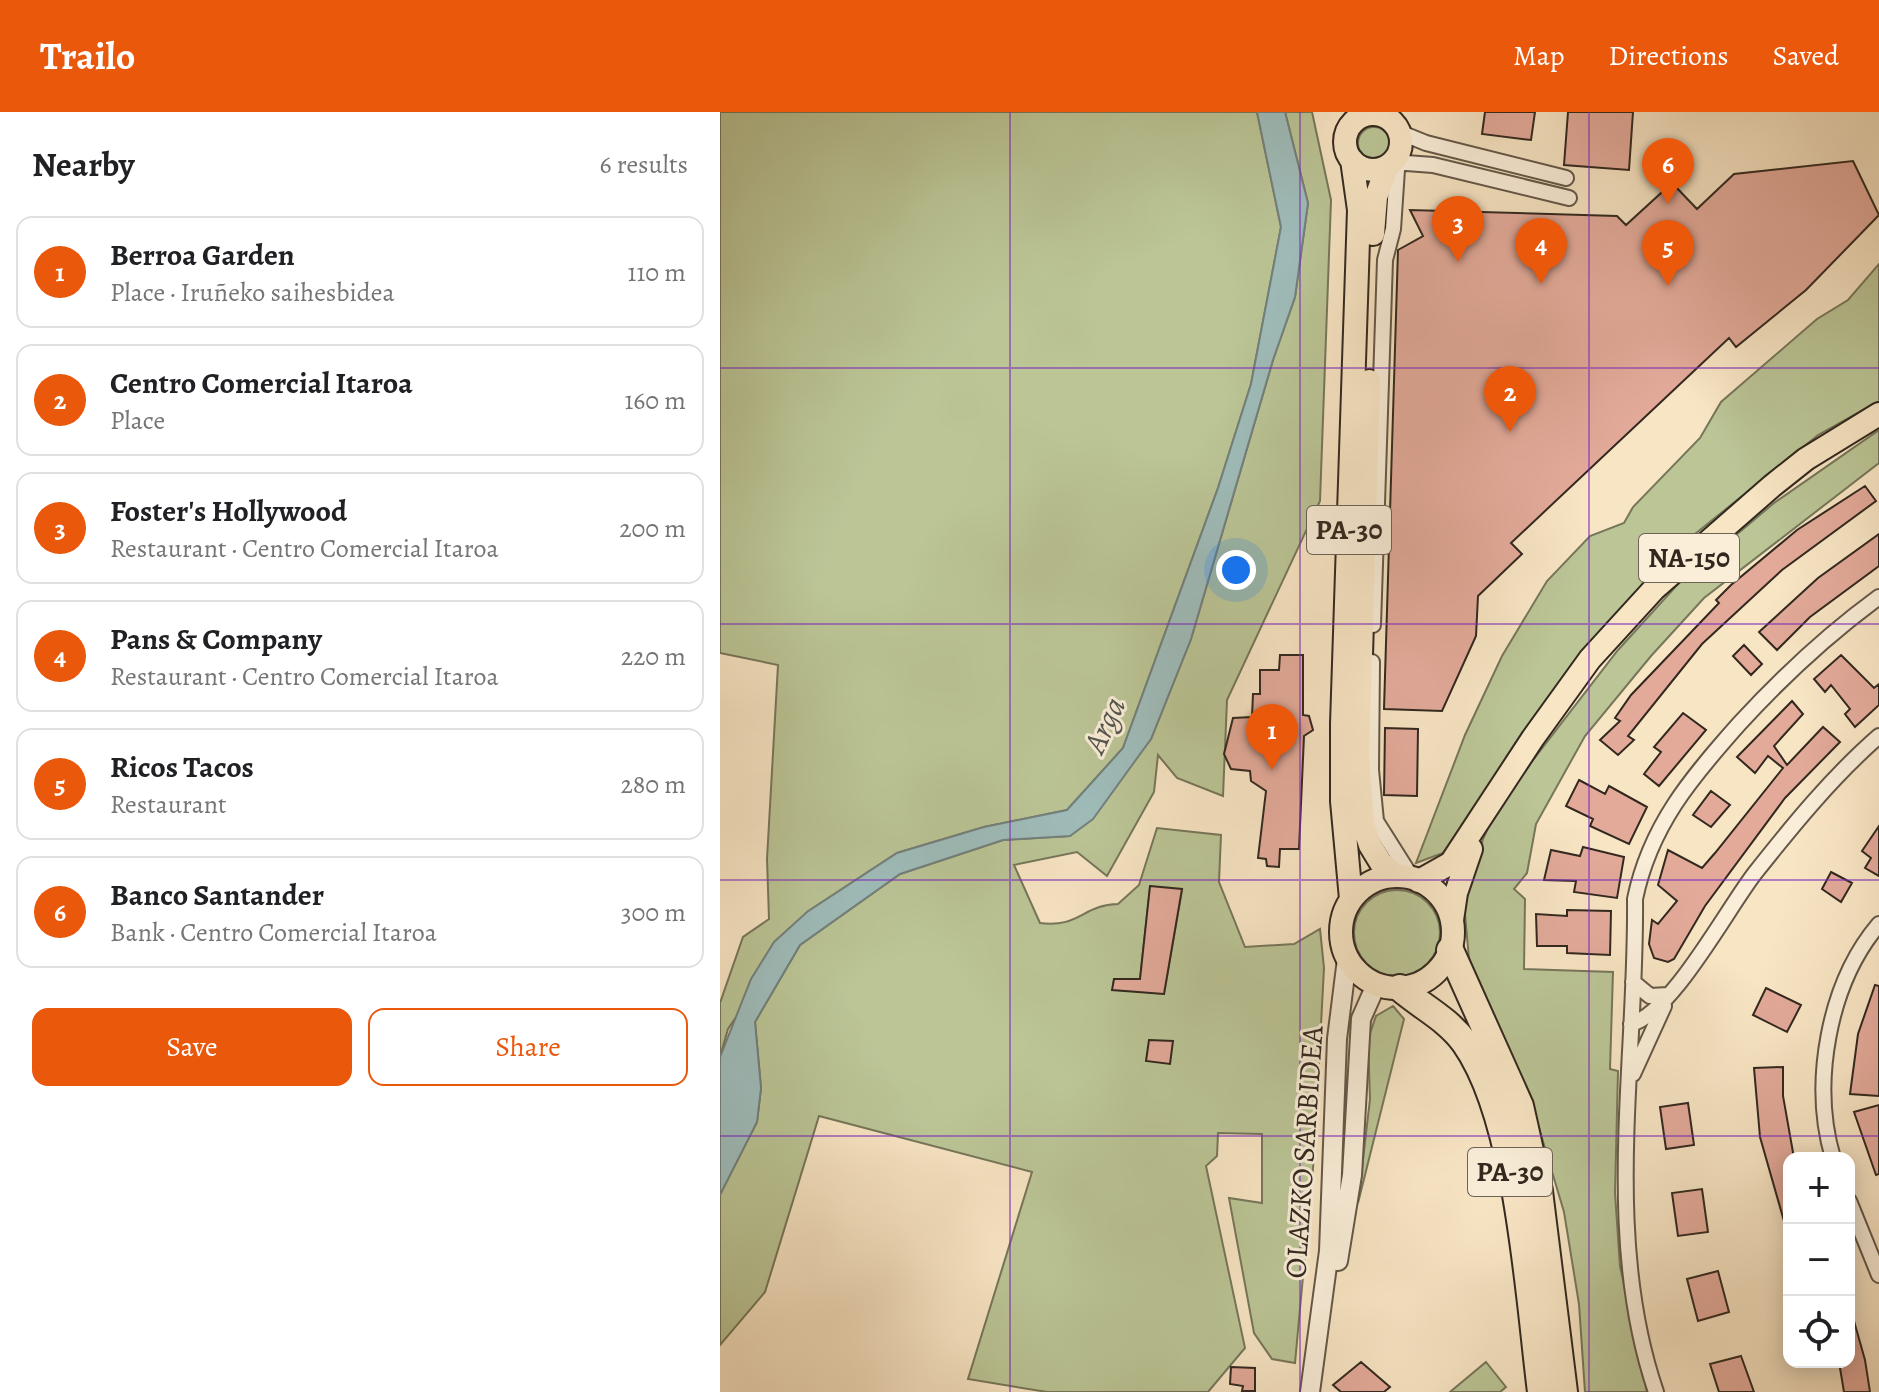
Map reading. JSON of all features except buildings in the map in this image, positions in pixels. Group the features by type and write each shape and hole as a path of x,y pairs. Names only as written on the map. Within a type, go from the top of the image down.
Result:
{"highway":[{"name":"PA-30","path":"1450,950 1520,1106 1545,1232 1564,1392"},
{"name":"PA-30","path":"1388,986 1445,1021 1464,1043 1480,1070 1502,1132 1519,1223 1541,1392"},
{"path":"1545,1232 1562,1300 1572,1392"}],"main road":[{"name":"PA-30","path":"1388,986 1359,974 1347,959 1341,939 1342,918 1351,899 1342,801 1359,210 1352,160 1345,145 1355,117 1369,115 1394,144 1374,208 1358,758 1363,824 1370,845 1446,906 1452,920 1450,950"},
{"path":"1352,160 1368,170 1394,144"},
{"name":"NA-150","path":"1483,814 1590,659 1654,589 1783,477 1879,414"},
{"path":"1351,899 1371,883 1409,879 1451,863 1483,814"},
{"path":"1452,920 1456,893 1483,814"},
{"path":"1388,986 1430,976 1439,969 1450,950"}],"street":[{"path":"1394,144 1426,143 1566,178"},
{"path":"1394,144 1421,163 1569,198"},
{"path":"1394,144 1393,229 1385,260 1372,663 1372,782 1376,821 1409,879"},
{"path":"1394,198 1399,186 1421,163"},
{"path":"1656,1392 1644,1357 1626,1224 1627,1090 1638,885 1653,839 1668,810 1691,778 1791,667 1879,597"},
{"path":"1631,1024 1647,1016 1668,995 1754,875 1824,791 1879,736"},
{"path":"1832,1152 1824,1104 1826,1049 1847,979 1879,924"},
{"name":"OLAZKO SARBIDEA","path":"1310,1392 1318,1349 1333,1179 1337,1039 1347,959"},
{"path":"1633,982 1650,996 1668,995"},
{"name":"OLAZKO SARBIDEA","path":"1318,1349 1328,1322 1352,1175 1361,1019 1388,986"},
{"path":"1627,1090 1668,995"},
{"path":"1855,1214 1876,1258 1879,1275"}],"green space":[{"path":"720,112 1257,112 1281,227 1251,384 1218,488 1123,748 1067,810 984,827 897,853 807,912 728,1029 720,1057 720,1003 743,937 769,919 767,859 778,665 720,653"},
{"path":"1285,112 1312,112 1331,200 1320,501 1227,700 1223,796 1177,778 1158,755 1154,792 1107,876 1077,852 1014,865 1040,923 1053,924 1096,908 1118,904 1139,885 1157,828 1221,835 1219,882 1245,947 1294,944 1320,929 1324,968 1314,1157 1295,1363 1272,1359 1254,1333 1229,1198 1262,1203 1262,1134 1218,1133 1217,1156 1206,1166 1245,1348 1208,1392 1047,1392 968,1379 1032,1172 819,1116 765,1292 720,1345 720,1193 757,1122 761,1088 755,1022 800,945 900,874 1003,840 1070,836 1151,739 1191,639 1273,360 1295,297 1308,203","holes":["1150,887 1182,890 1164,994 1113,989 1114,979 1140,979"]},
{"path":"1374,127 1385,132 1390,143 1385,154 1374,159 1363,154 1358,143 1363,132"},
{"path":"1879,264 1879,401 1818,435 1680,546 1573,665 1443,853 1416,863 1465,735 1502,656 1547,581 1590,536 1624,523 1633,507 1700,438 1721,402 1817,319 1848,300"},
{"path":"1879,430 1879,463 1704,598 1585,736 1536,824 1527,873 1514,889 1525,899 1524,969 1613,972 1610,1069 1618,1071 1615,1193 1620,1266 1647,1392 1585,1392 1579,1304 1564,1212 1531,1101 1469,959 1464,903 1483,839 1499,804 1618,650 1678,584 1774,503"},
{"path":"1397,890 1414,893 1428,902 1437,916 1440,933 1437,950 1428,964 1414,973 1397,976 1380,973 1366,964 1357,950 1354,933 1357,916 1366,902 1380,893"},
{"path":"1393,1006 1404,1019 1358,1203 1370,1099 1368,1039 1376,1016"},
{"path":"1486,1362 1506,1387 1500,1392 1450,1392"}],"water":[{"path":"1257,112 1285,112 1308,203 1295,297 1273,360 1191,639 1151,739 1093,819 1070,836 1003,840 900,874 800,945 755,1022 761,1088 757,1122 720,1195 720,1057 751,979 774,942 807,912 897,853 984,827 1067,810 1123,748 1218,488 1251,384 1281,227"}],"place":[{"name":"Banco Santander","path":"1668,204"},
{"name":"Foster's Hollywood","path":"1458,262"},
{"name":"Pans & Company","path":"1541,284"},
{"name":"Ricos Tacos","path":"1668,286"},
{"name":"Centro Comercial Itaroa","path":"1510,432"},
{"name":"Berroa Garden","path":"1272,770"}],"water label":[{"name":"Arga","path":"1104,725"}]}
